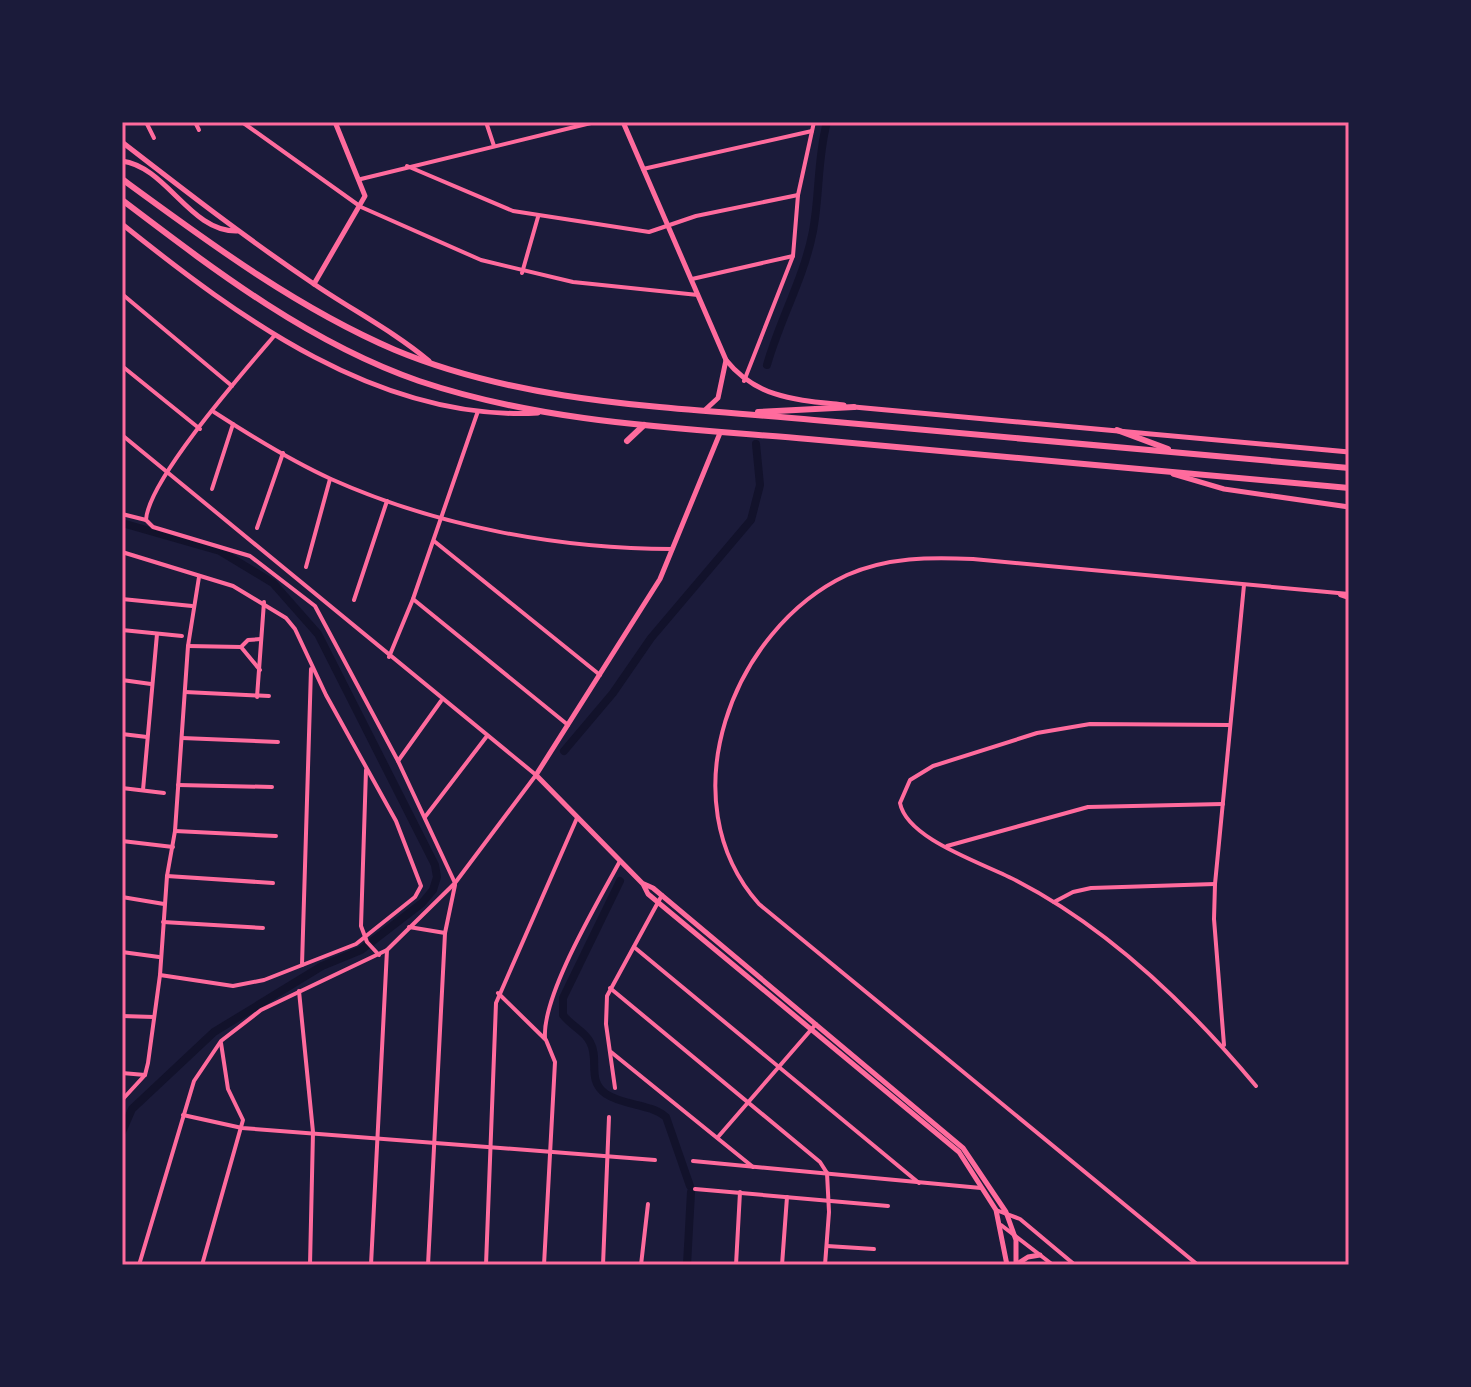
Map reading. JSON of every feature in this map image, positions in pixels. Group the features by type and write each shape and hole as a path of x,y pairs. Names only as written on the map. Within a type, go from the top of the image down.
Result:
{"main road":[{"path":"122,179 303,303 398,351 529,391 736,413 1349,468"},
{"path":"122,200 258,299 292,319 419,381 538,413 720,433 1349,490"},
{"path":"736,413 854,407"},
{"path":"627,441 644,425"},
{"path":"1117,430 1175,452"}],"street":[{"path":"146,122 154,138"},
{"path":"195,122 199,130"},
{"path":"242,122 361,207 453,249 522,273 698,295"},
{"path":"314,284 365,196 361,179 336,123 344,122"},
{"path":"486,122 494,146"},
{"path":"361,179 595,122"},
{"path":"623,122 726,360 744,381 784,398 854,407 1349,452"},
{"path":"744,381 793,256 798,195 814,122"},
{"path":"643,169 812,131"},
{"path":"122,142 238,230 314,284 382,325 429,361"},
{"path":"122,161 139,167 213,225 238,230"},
{"path":"407,166 485,201 538,217 641,232 657,232 696,216 798,195"},
{"path":"522,273 538,217"},
{"path":"122,224 195,281 275,335 333,366 402,394 479,410 538,413"},
{"path":"692,279 793,256"},
{"path":"122,294 232,386"},
{"path":"146,520 167,472 275,335"},
{"path":"705,410 718,398 726,360"},
{"path":"122,366 200,429"},
{"path":"389,657 413,599 439,517 479,410"},
{"path":"214,412 330,479 439,517 557,541 673,549"},
{"path":"212,489 233,424"},
{"path":"139,1265 194,1081 221,1041 250,1017 387,950 455,883 536,775 644,608 673,549 720,433"},
{"path":"122,435 536,775 657,902 959,1152 996,1210 1007,1265"},
{"path":"257,528 283,453"},
{"path":"1172,474 1224,489 1349,507"},
{"path":"306,567 330,479"},
{"path":"354,600 387,501"},
{"path":"122,514 146,520 153,527 250,556 306,597 330,631 398,761 455,883 445,933 428,1265"},
{"path":"433,540 600,675"},
{"path":"122,552 233,586 264,602 295,629 311,666 396,821 421,886 415,897 365,938 242,986 160,975"},
{"path":"1198,1265 759,904 735,871 726,847 716,781 725,718 754,656 794,611 846,576 872,566 930,557 959,558 1349,596"},
{"path":"122,1100 145,1075 154,1017 167,876 175,831 192,606 199,577"},
{"path":"1224,1047 1214,919 1215,884 1244,585"},
{"path":"122,599 192,606"},
{"path":"413,599 568,725"},
{"path":"257,697 264,602"},
{"path":"122,630 182,636"},
{"path":"143,790 157,634"},
{"path":"188,646 241,647 248,640 261,639"},
{"path":"241,647 260,670"},
{"path":"302,965 311,666"},
{"path":"122,680 151,684"},
{"path":"185,692 269,696"},
{"path":"398,761 441,700"},
{"path":"1230,725 1090,724 1064,728 933,766 910,780 900,803 907,821 946,846 1054,902 1180,999 1256,1086"},
{"path":"122,734 148,737"},
{"path":"425,818 487,736"},
{"path":"182,738 278,742"},
{"path":"367,768 360,909 365,938 379,955"},
{"path":"178,785 272,787"},
{"path":"122,788 164,793"},
{"path":"946,846 1088,807 1223,804"},
{"path":"486,1265 498,993 578,816"},
{"path":"175,831 276,836"},
{"path":"122,841 173,847"},
{"path":"544,1265 555,1062 546,1040 545,1026 554,996 620,861"},
{"path":"167,876 273,883"},
{"path":"643,884 662,895 963,1148 1006,1212 1014,1232 1016,1265"},
{"path":"1054,902 1073,892 1091,888 1215,884"},
{"path":"615,1088 606,1011 610,988 662,895"},
{"path":"122,897 164,904"},
{"path":"163,922 263,928"},
{"path":"409,927 445,933"},
{"path":"634,947 919,1183"},
{"path":"371,1265 387,950"},
{"path":"122,952 160,957"},
{"path":"610,988 820,1162 827,1173 829,1202 825,1265"},
{"path":"299,991 313,1132 310,1265"},
{"path":"498,993 546,1040"},
{"path":"122,1016 154,1017"},
{"path":"718,1138 816,1024"},
{"path":"202,1265 243,1120 225,1078 221,1041"},
{"path":"609,1050 753,1167"},
{"path":"122,1073 145,1075"},
{"path":"183,1115 242,1128 655,1160"},
{"path":"603,1265 609,1117"},
{"path":"693,1161 984,1188"},
{"path":"695,1189 888,1206"},
{"path":"736,1265 740,1192"},
{"path":"782,1265 787,1197"},
{"path":"641,1265 648,1204"},
{"path":"996,1210 1020,1219 1075,1265"},
{"path":"1001,1225 1053,1265"},
{"path":"827,1246 874,1249"},
{"path":"1016,1265 1028,1257 1040,1255"}],"waterway":[{"path":"767,365 809,248 827,122"},
{"path":"564,751 613,693 651,638 751,520 760,485 756,444"},
{"path":"122,523 220,551 273,583 318,634 435,865 437,877 433,890 422,903 361,950 322,966 214,1032 132,1109 122,1132"},
{"path":"620,881 563,998 563,1015 590,1042 596,1082 606,1094 652,1109 666,1117 690,1186"},
{"path":"687,1265 691,1192"}]}
